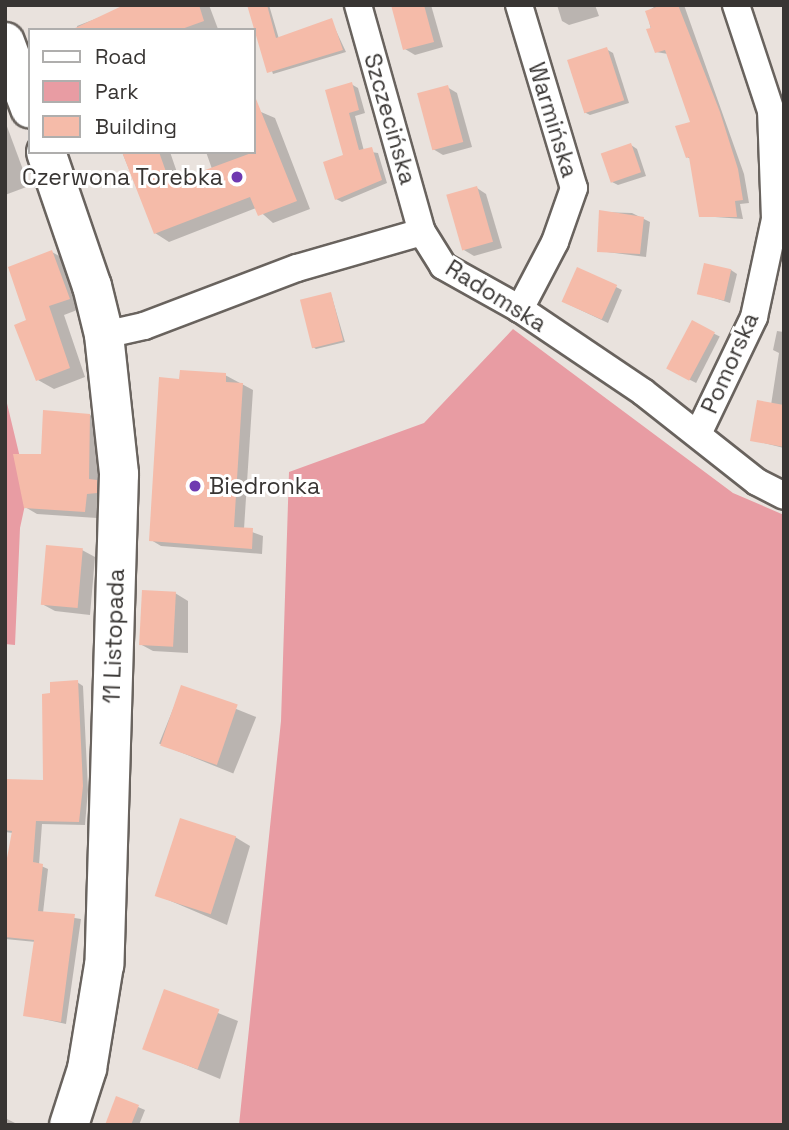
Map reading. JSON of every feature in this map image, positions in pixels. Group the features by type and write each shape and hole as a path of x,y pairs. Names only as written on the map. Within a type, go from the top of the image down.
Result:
{"main road":[{"path":"5,41 28,103"},
{"name":"11 Listopada","path":"47,154 89,275 104,335 119,474 107,918 94,1035 69,1125"}],"street":[{"name":"Szczecińska","path":"358,5 422,232"},
{"name":"Warmińska","path":"519,5 574,188 555,242 520,309"},
{"name":"Pomorska","path":"698,434 754,317 775,219 771,111 736,5"},
{"name":"Radomska","path":"422,232 443,266 520,309 643,391 757,482 784,496"},
{"path":"104,335 144,326 297,268 422,232"}],"green space":[{"path":"513,329 733,493 784,515 784,1125 239,1125 281,721 289,472 424,423"},
{"path":"5,395 28,491 20,528 15,645 5,644"}],"building":[{"path":"124,5 199,5 204,21 185,28 75,28"},
{"path":"247,5 267,5 276,38 332,18 343,50 267,73 256,28"},
{"path":"391,5 424,5 434,42 403,50"},
{"path":"662,5 678,5 720,112 738,169 743,200 735,201 737,217 699,217 689,157 686,158 675,126 690,122 665,50 655,53 646,29 651,28 645,11"},
{"path":"607,47 624,100 584,113 567,60"},
{"path":"352,82 359,110 349,113 359,150 372,147 382,180 335,200 323,162 343,155 325,90"},
{"path":"448,85 463,142 432,150 417,93"},
{"name":"Czerwona Torebka","path":"256,99 297,201 258,216 250,197 154,234 123,154 160,154 170,183 249,154 256,154"},
{"path":"631,143 641,172 611,183 601,153"},
{"path":"477,186 493,242 462,251 446,195"},
{"path":"599,210 644,217 640,254 597,252"},
{"path":"52,250 70,299 49,306 70,368 36,381 14,325 26,320 8,267"},
{"path":"704,263 731,269 724,300 697,294"},
{"path":"577,267 617,285 602,320 562,302"},
{"path":"331,292 343,341 312,348 300,300"},
{"path":"692,320 715,332 689,381 666,369"},
{"name":"Biedronka","path":"180,370 226,373 226,382 243,383 234,527 253,528 252,549 149,541 159,377 179,379"},
{"path":"757,400 784,405 784,447 750,441"},
{"path":"43,410 90,414 89,479 97,480 97,493 87,494 85,512 24,508 13,454 41,454"},
{"path":"46,545 83,548 78,608 41,605"},
{"path":"142,590 176,592 173,647 139,645"},
{"path":"78,680 83,786 79,822 36,821 33,862 43,864 38,911 75,914 61,1022 23,1016 34,940 5,937 5,869 12,831 5,830 5,779 43,780 42,694 50,693 50,682"},
{"path":"181,685 238,705 217,765 160,746"},
{"path":"180,818 236,836 211,914 155,896"},
{"path":"164,989 219,1009 198,1069 142,1049"},
{"path":"116,1096 139,1105 131,1125 105,1125"}],"place":[{"name":"Czerwona Torebka","path":"237,177"},
{"name":"Biedronka","path":"195,486"}]}
